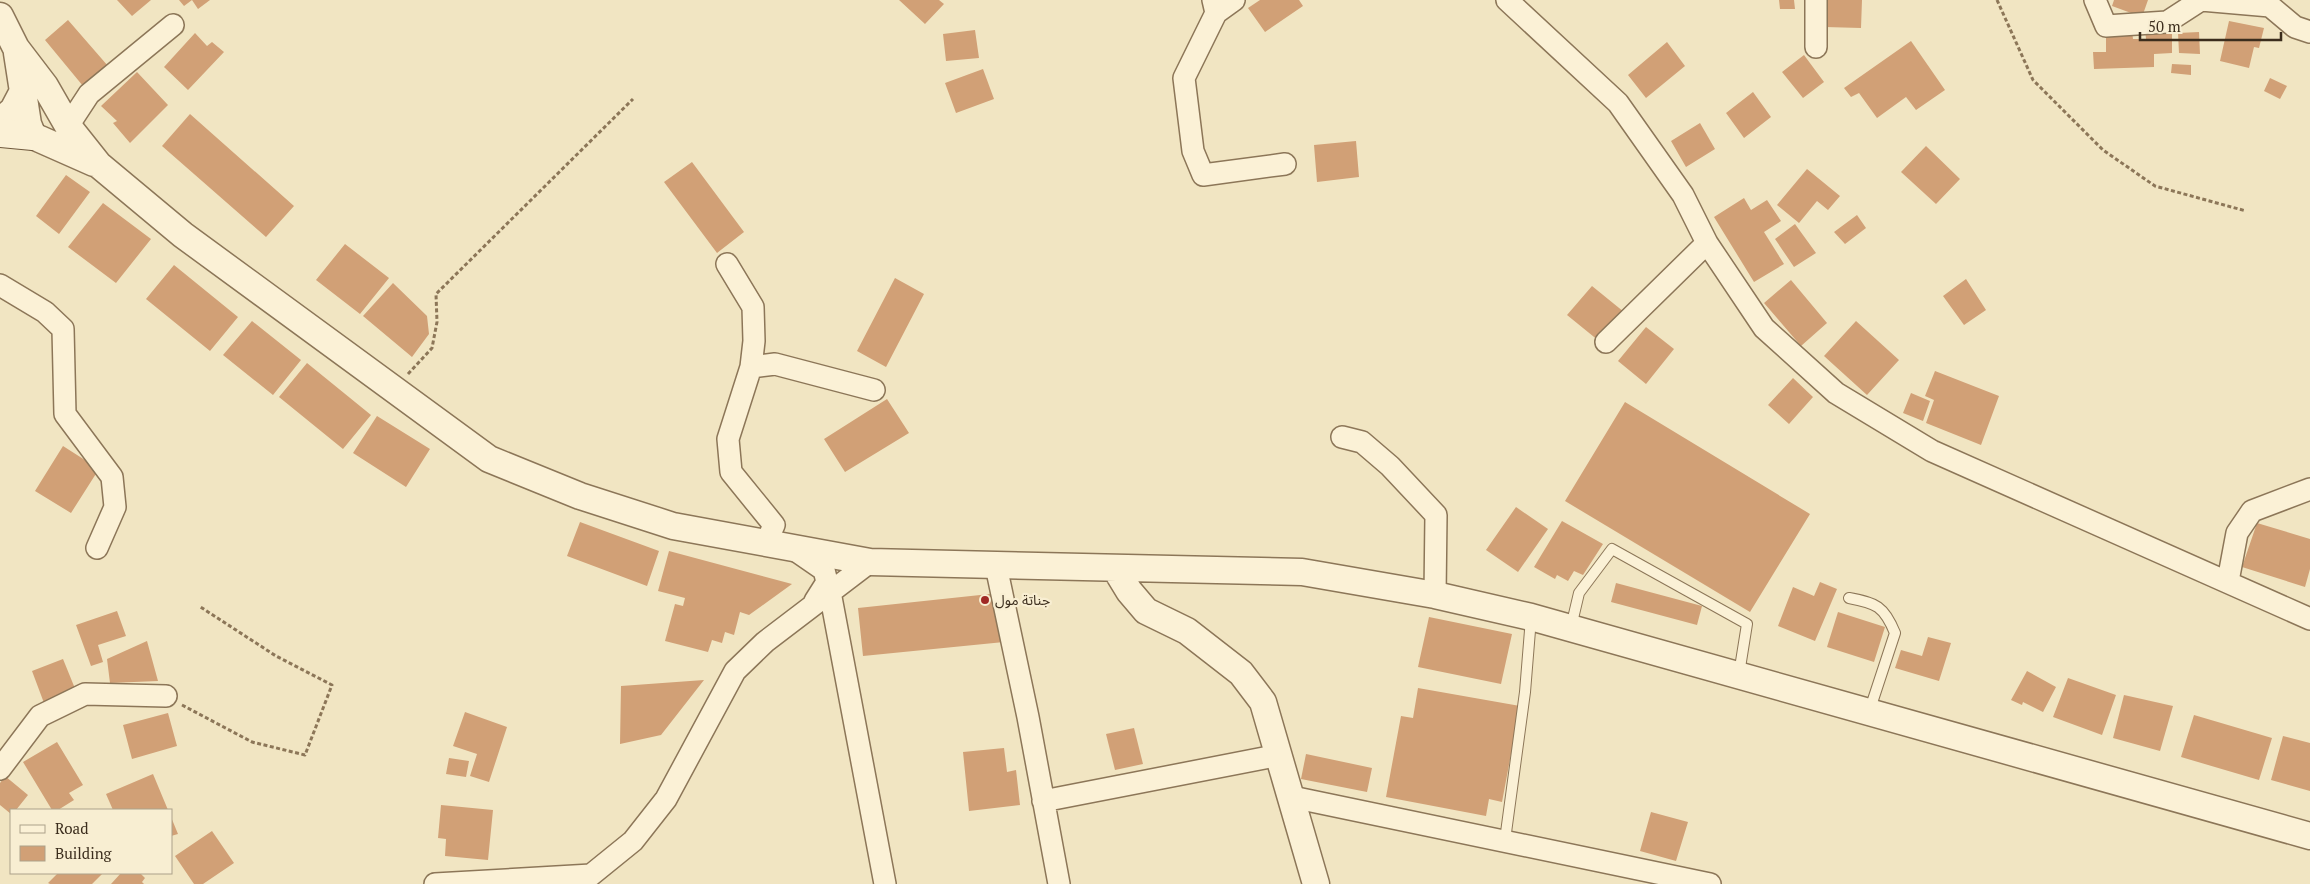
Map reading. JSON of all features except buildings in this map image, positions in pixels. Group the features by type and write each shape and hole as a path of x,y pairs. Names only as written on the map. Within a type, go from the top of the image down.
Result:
{"main road":[{"path":"0,133 33,136"}],"street":[{"path":"1234,0 1215,7 1184,78 1193,151 1203,175 1285,164"},
{"path":"1508,0 1618,103 1683,195 1707,243 1764,328 1836,393 1932,451 2310,619"},
{"path":"1816,0 1816,47"},
{"path":"2095,0 2106,26 2167,22 2202,0 2270,6 2295,27 2310,32"},
{"path":"0,16 36,92 68,126 99,165 183,235 489,459 580,496 674,526 870,562 1302,572 1435,595 1531,616 2310,836"},
{"path":"68,126 89,94 173,25"},
{"path":"0,121 36,92"},
{"path":"36,92 28,124 33,136 99,165"},
{"path":"33,136 52,126 68,126"},
{"path":"1606,342 1707,243"},
{"path":"727,264 753,307 754,341 751,367 728,439 731,472 774,525 778,545"},
{"path":"0,285 45,312 63,329 65,414 112,477 115,507 97,548"},
{"path":"751,367 775,364 874,390"},
{"path":"1342,437 1362,442 1390,466 1436,515 1435,595"},
{"path":"2228,581 2237,533 2252,511 2310,489"},
{"path":"778,545 824,570 827,582 812,606"},
{"path":"436,884 593,880 633,841 666,799 735,671 765,642 870,562"},
{"path":"996,566 1059,884"},
{"path":"1114,568 1129,591 1146,611 1187,631 1241,673 1263,702 1280,755 1316,884"},
{"path":"830,592 885,884"},
{"path":"0,768 40,716 85,694 166,696"},
{"path":"1043,801 1280,755"},
{"path":"1292,797 1710,884"}],"lane":[{"path":"1571,628 1579,593 1612,549 1747,624 1739,675"},
{"path":"1848,598 1872,602 1887,615 1895,633 1869,712"},
{"path":"1505,840 1524,692 1531,616"}],"path":[{"path":"1997,0 2033,80 2103,150 2155,186 2246,211"},
{"path":"394,390 432,348 437,322 436,294 633,99"},
{"path":"166,696 252,742 305,754 332,685 276,656 199,606"}],"place":[{"name":"جناتة مول","path":"985,600"}]}
